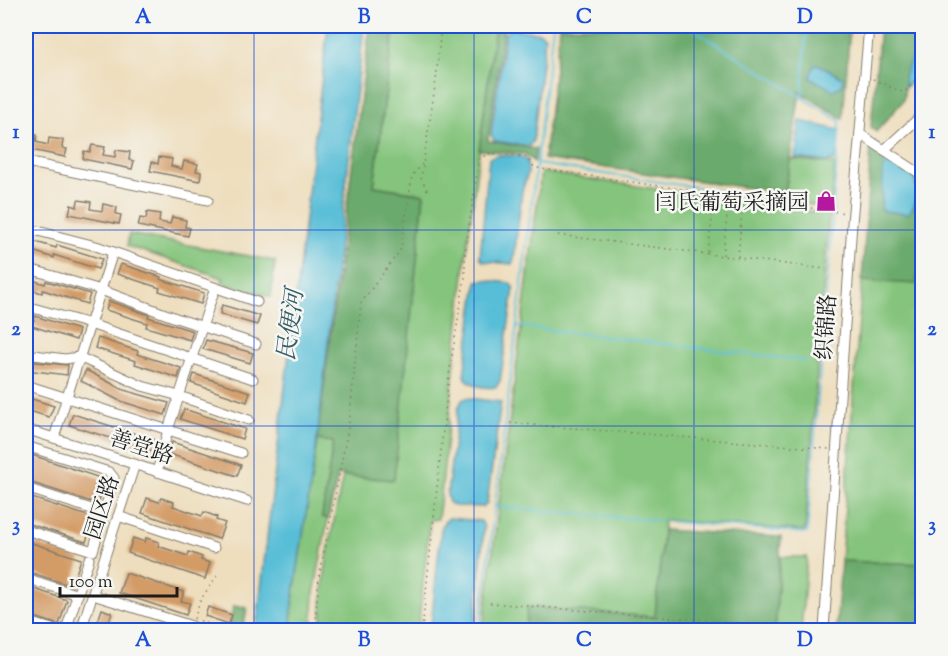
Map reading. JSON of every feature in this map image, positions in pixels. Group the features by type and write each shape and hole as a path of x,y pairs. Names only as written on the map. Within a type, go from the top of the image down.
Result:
{"street":[{"name":"织锦路","path":"824,630 869,26"},
{"path":"884,150 922,115"},
{"path":"860,134 922,175"},
{"path":"26,162 208,200"},
{"path":"26,228 113,252 257,302"},
{"path":"54,438 113,252"},
{"path":"26,268 101,290 256,344"},
{"path":"157,472 168,430 215,288"},
{"path":"26,306 90,324 191,360 253,379"},
{"path":"26,354 65,359 79,357 142,386 249,420"},
{"path":"26,385 241,453"},
{"name":"善堂路","path":"26,429 246,501"},
{"path":"26,446 113,475 114,482 93,551 26,530"},
{"name":"园区路","path":"81,630 135,464"},
{"path":"26,488 104,513"},
{"path":"118,516 214,548"},
{"path":"66,630 89,559"},
{"path":"26,578 78,594"},
{"path":"93,595 192,625"},
{"path":"26,621 55,630"}],"path":[{"path":"427,190 421,178 436,80 441,26"},
{"path":"865,74 905,92 922,73"},
{"path":"422,630 449,375 465,277 465,254 479,159 490,153 521,156 540,168 836,211"},
{"path":"317,630 316,612 320,577 349,424 361,303 401,249 412,176 423,163"},
{"path":"708,254 715,194"},
{"path":"723,256 729,196"},
{"path":"738,258 744,198"},
{"path":"558,235 826,269"},
{"path":"510,423 836,449"},
{"path":"217,576 201,599 192,625 225,629"},
{"path":"490,603 807,630"}],"green space":[{"path":"370,26 394,26 374,186 424,194 394,480 338,475 328,519 322,517 333,442 317,440"},
{"path":"394,26 495,26 465,264 442,486 438,519 430,520 418,630 322,630 325,572 343,476 393,480 424,194 374,186"},
{"path":"495,26 504,26 488,141 536,149 534,162 525,154 479,150"},
{"path":"560,26 850,26 843,119 800,92 785,193 544,159"},
{"path":"880,26 922,26 922,69 905,88 903,101 876,132 871,127"},
{"path":"871,146 922,180 922,259 920,259 917,284 862,281"},
{"path":"790,159 835,164 831,208 784,201"},
{"path":"541,172 829,214 805,531 664,520 655,617 528,607 526,630 483,630"},
{"path":"129,234 275,261 271,297 222,283 223,278 127,246"},
{"path":"922,259 922,564 841,561 862,281 872,281"},
{"path":"317,440 333,442 322,517 328,519 314,593 312,630 290,630 294,593"},
{"path":"663,530 781,537 775,630 526,630 527,607 655,617"},
{"path":"780,557 807,557 801,630 775,630"},
{"path":"841,561 922,564 922,630 836,630"},
{"path":"233,606 247,608 243,630 230,630"}],"water":[{"path":"328,26 364,26 316,449 290,630 256,630"},
{"path":"511,29 541,33 545,37 533,141 529,146 494,141 491,134 505,33"},
{"path":"922,31 922,69 905,88 904,76"},
{"path":"818,64 843,78 842,86 833,90 810,78 814,65"},
{"path":"800,121 839,130 837,160 827,162 795,158"},
{"path":"498,155 519,156 527,160 528,173 522,191 512,264 483,261 480,257 489,158"},
{"path":"889,159 914,177 916,197 914,206 908,214 881,209 884,160"},
{"path":"477,281 510,283 514,289 500,381 496,387 492,388 474,384 464,376"},
{"path":"467,398 501,402 487,503 483,507 455,506 449,503 447,495 458,409 462,400"},
{"path":"449,518 481,521 484,527 476,617 474,624 463,629 431,625 441,530 444,522"}],"building":[{"path":"26,133 37,135 36,142 48,145 49,138 63,140 62,148 67,149 65,157 26,149"},
{"path":"92,145 105,147 103,155 115,157 116,150 130,152 129,160 134,161 132,169 83,159 84,151 90,152"},
{"path":"159,157 172,159 171,166 182,169 184,161 198,164 196,171 201,172 200,181 150,171 152,162 158,164"},
{"path":"78,200 91,202 90,209 102,211 103,204 117,207 116,214 121,215 119,224 69,214 71,205 77,207"},
{"path":"147,212 160,214 159,222 170,224 172,217 186,220 185,227 190,228 188,236 138,226 140,218 146,219"},
{"path":"26,239 56,248 57,245 102,259 98,269 54,255 54,258 26,249"},
{"path":"121,264 204,293 201,304 159,291 160,288 117,274"},
{"path":"26,278 45,284 46,281 90,294 87,304 43,290 42,293 26,288"},
{"path":"109,301 149,315 148,317 193,331 190,340 146,327 147,323 106,310"},
{"path":"222,305 260,316 257,325 220,314"},
{"path":"35,316 79,330 76,340 32,326 31,329 26,327 26,317 34,320"},
{"path":"98,338 181,368 178,378 95,348"},
{"path":"206,340 253,353 250,363 203,349"},
{"path":"26,361 68,365 67,375 26,370"},
{"path":"86,370 124,390 169,403 165,415 120,401 81,381"},
{"path":"194,374 250,392 247,402 191,383"},
{"path":"26,397 54,406 49,417 26,410"},
{"path":"184,409 245,429 242,439 180,419"},
{"path":"73,414 158,441 155,452 69,425"},
{"path":"172,442 241,465 237,476 169,454"},
{"path":"29,454 106,480 98,504 26,481"},
{"path":"26,496 94,518 86,542 26,523"},
{"path":"147,498 159,502 161,498 174,502 173,506 202,516 204,512 217,517 216,520 225,523 219,539 142,513"},
{"path":"133,538 145,542 146,538 159,542 158,546 188,556 189,552 202,557 201,560 210,563 205,579 128,553"},
{"path":"26,541 81,559 72,586 26,571"},
{"path":"126,573 184,592 181,601 190,603 186,615 119,593"},
{"path":"26,586 67,600 59,625 26,614"},
{"path":"208,607 232,615 229,624 205,616"},
{"path":"102,609 112,613 106,630 95,630"}],"waterway":[{"path":"480,630 553,26"},
{"path":"688,26 840,121 838,151"},
{"path":"802,98 807,26"},
{"path":"495,507 807,533 837,157"},
{"path":"537,164 784,200"},
{"path":"517,326 806,361"}],"place":[{"name":"闫氏葡萄采摘园","path":"826,201"}],"water label":[{"name":"民便河","path":"290,325"}]}
